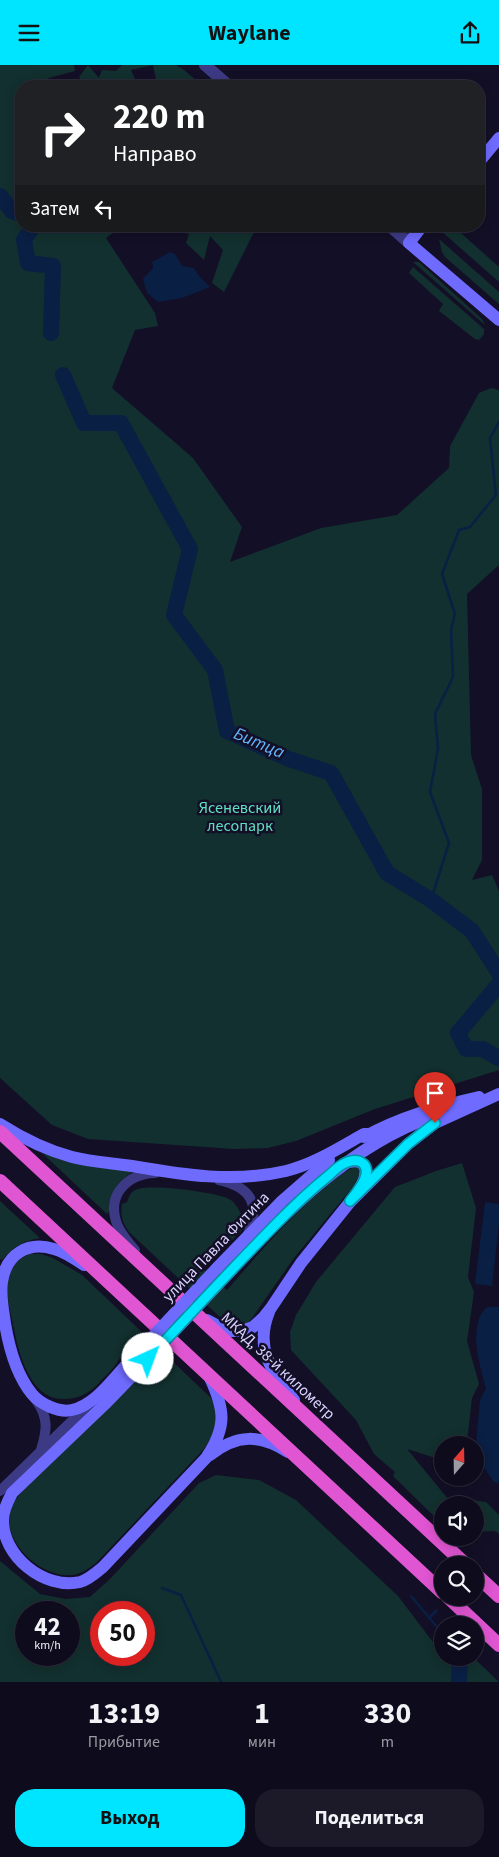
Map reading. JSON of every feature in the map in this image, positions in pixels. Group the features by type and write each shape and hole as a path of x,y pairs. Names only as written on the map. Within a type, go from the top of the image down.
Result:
{"highway":[{"name":"МКАД, 38-й километр","path":"0,1132 456,1556"},
{"path":"0,1181 434,1585"},
{"path":"484,1582 499,1596"},
{"path":"458,1606 499,1645"}],"main road":[{"path":"485,154 499,139"},
{"path":"417,232 409,243 499,319"},
{"path":"350,1201 408,1144 435,1123 499,1093"},
{"name":"улица Павла Фитина","path":"222,1272 247,1236 312,1174 334,1156 370,1134 415,1114 449,1103 499,1093"},
{"name":"улица Павла Фитина","path":"6,1492 105,1404 131,1368 222,1272 342,1164 364,1149 421,1121 499,1093"},
{"path":"0,1124 28,1140 61,1154 91,1161 166,1173 208,1177 252,1176 287,1171 311,1163 364,1134 370,1134"},
{"path":"174,1294 207,1321 220,1327 232,1331 242,1331 253,1327 271,1308 301,1263 364,1181 365,1165 360,1161 354,1160 342,1164"},
{"path":"96,1396 80,1407 70,1411 45,1404 33,1395 21,1376 11,1353 0,1298 5,1269 10,1259 26,1248 38,1246 54,1249 70,1256 87,1267 124,1296"},
{"path":"271,1308 264,1332 264,1346 267,1359 275,1374 307,1418"},
{"name":"улица Павла Фитина","path":"96,1396 131,1368"},
{"path":"206,1458 216,1443 223,1415 221,1404 209,1376"},
{"path":"6,1492 6,1505 3,1517 4,1531 15,1554 40,1576 60,1583 81,1582 103,1567 206,1458 219,1447 247,1438 258,1438 280,1448 303,1463"}],"street":[{"path":"205,65 222,80"},
{"path":"397,232 409,243"},
{"path":"166,1173 147,1174 134,1177 126,1182 120,1190 115,1211 117,1223 124,1237 174,1294"},
{"path":"208,1177 242,1188 249,1196 254,1214 247,1236"},
{"path":"33,1395 46,1417 46,1428 41,1451"},
{"name":"улица Павла Фитина","path":"0,1505 6,1492 41,1451 96,1396"},
{"path":"0,1543 15,1554"}],"green space":[{"name":"Ясеневский лесопарк","path":"0,65 74,65 75,71 46,80 15,80 15,232 114,232 106,238 155,313 158,326 135,330 112,388 193,458 242,527 230,562 321,528 397,515 449,468 450,446 479,393 491,388 499,390 499,565 467,594 471,755 482,789 482,860 472,880 492,875 499,891 499,1070 375,1109 296,1141 268,1148 234,1149 88,1139 52,1125 0,1078"},
{"path":"88,65 99,78 102,70 116,71 122,65 153,65 131,70 135,80 81,80 79,77"},
{"path":"153,65 176,65 196,80 165,79 156,80"},
{"path":"183,232 254,232 224,292 212,283 223,250 210,236 204,260 186,243 189,234"},
{"path":"442,232 460,232 499,267 499,282"},
{"path":"439,239 499,292 499,304 445,257"},
{"path":"413,262 419,262 482,319 485,325"},
{"path":"413,267 484,329 484,334 479,340 475,339 439,311 443,304 409,273"},
{"path":"41,1152 134,1171 117,1186 107,1214"},
{"path":"462,1163 476,1208 468,1277 474,1292 467,1341 479,1384 472,1398 468,1436 434,1436 434,1457 407,1449 434,1482 434,1486 437,1486 446,1496 434,1496 434,1516 393,1476 395,1472 374,1454 356,1420 291,1350 290,1332 296,1315 316,1282 395,1187"},
{"path":"356,1166 360,1174 352,1188 294,1258 250,1321 239,1325 222,1319 129,1232 122,1216 122,1204 127,1202 133,1191 142,1188 153,1187 197,1191 222,1196 231,1200 241,1214 237,1228 242,1230 203,1269 227,1290 267,1244 310,1200 332,1181"},
{"path":"0,1201 40,1238 19,1245 2,1260 0,1259"},
{"path":"30,1254 41,1254 53,1258 82,1275 211,1398 216,1411 214,1431 203,1450 96,1563 73,1575 54,1573 45,1569 35,1563 19,1548 10,1528 9,1518 12,1506 25,1488 136,1381 142,1379 120,1358 98,1384 79,1397 64,1399 52,1397 34,1383 27,1372 18,1347 8,1297 9,1277 14,1265"},
{"path":"216,1475 259,1480 296,1500 398,1596 434,1643 434,1666 482,1666 499,1682 0,1682 0,1561 40,1594 66,1599 90,1597 110,1579 199,1483"},
{"path":"484,1502 499,1515 499,1534 495,1531 484,1532"}],"water":[{"path":"170,252 175,254 182,266 194,268 210,287 182,298 158,302 147,293 143,279 153,268 152,262"},
{"path":"485,1202 499,1204 499,1224 492,1286 475,1284"},
{"path":"487,1307 499,1307 499,1483 494,1482 484,1468 484,1436 477,1436 480,1400 486,1388 478,1358 476,1335 481,1315"}],"waterway":[{"name":"Битца","path":"0,196 12,211 15,212"},
{"name":"Битца","path":"29,232 24,240 28,263 53,266 51,333"},
{"name":"Битца","path":"63,375 84,423 121,423 190,549 174,615 215,670 227,731 289,759 331,773 387,873 431,900 472,931 499,973"},
{"path":"431,900 449,843 430,792 438,749 435,714 453,677 451,630 455,614 442,574 459,530 470,527 496,495 490,438 499,422"},
{"name":"Битца","path":"498,1058 483,1049 466,1049 458,1033 499,984"},
{"path":"162,1588 181,1595 221,1682"},
{"path":"411,1596 434,1623"},
{"path":"429,1618 437,1610"},
{"name":"Битца","path":"459,1682 460,1666"}],"route":[{"path":"148,1359 256,1244 320,1182 342,1164 354,1160 360,1161 365,1165 364,1181 350,1201 408,1144 435,1123"}]}
